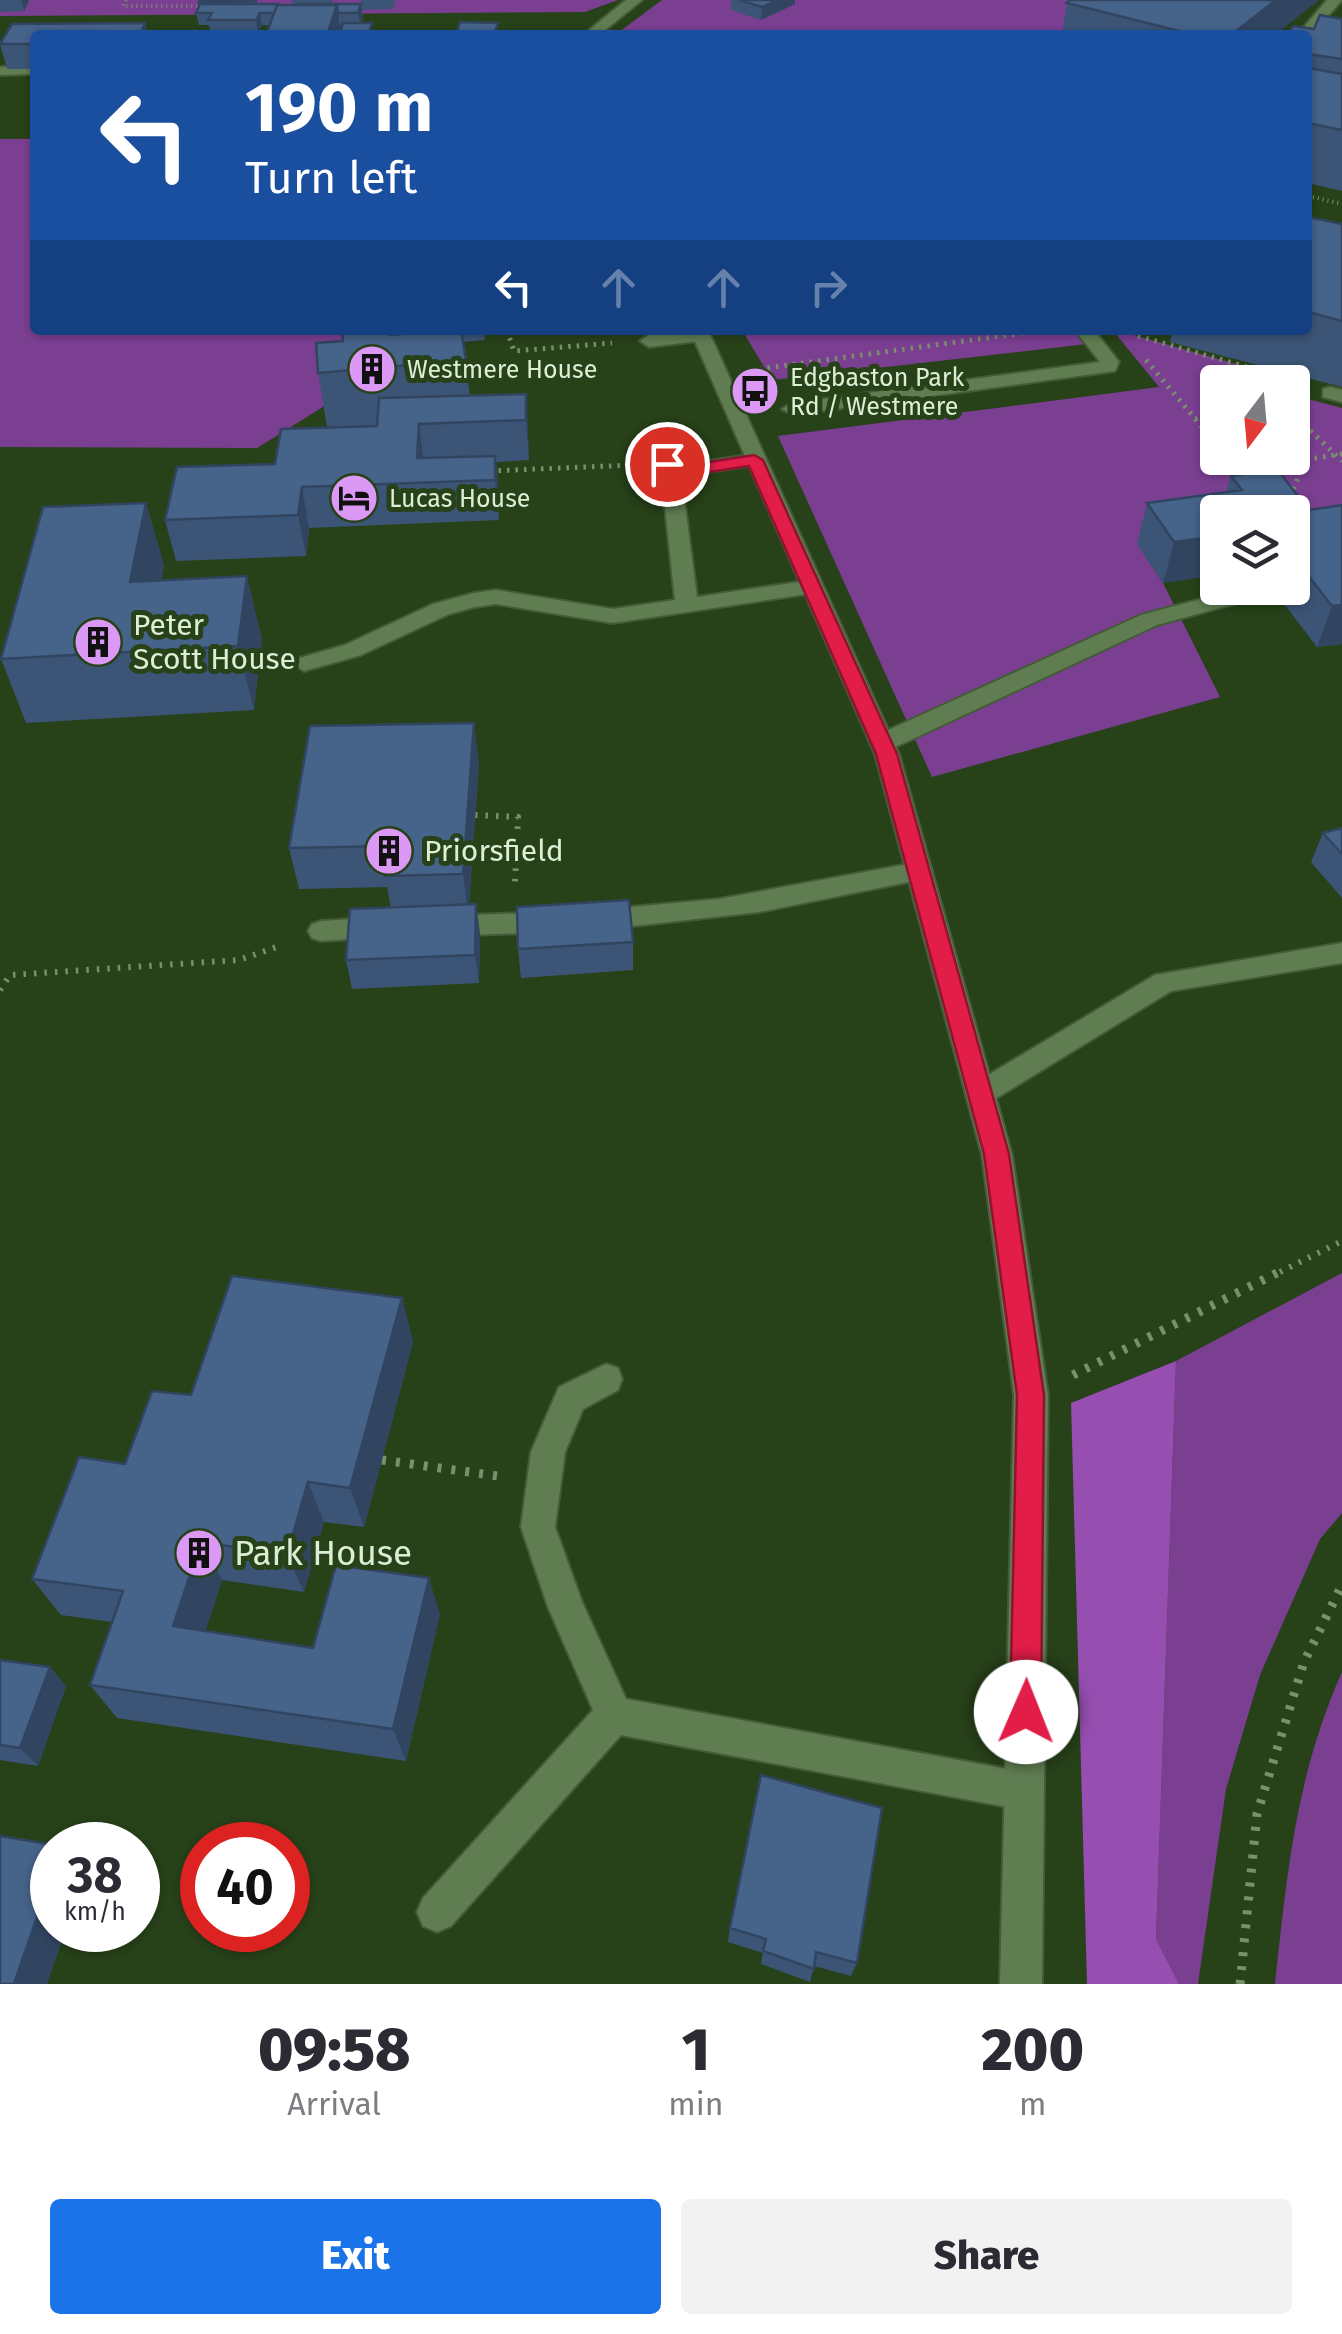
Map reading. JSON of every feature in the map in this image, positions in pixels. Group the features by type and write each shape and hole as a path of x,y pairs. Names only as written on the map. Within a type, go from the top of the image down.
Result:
{"street":[{"path":"596,30 635,0"},
{"path":"1308,30 1335,0"},
{"path":"0,70 30,70"},
{"path":"649,341 687,335"},
{"path":"701,335 882,743 996,1154 1031,1395 1021,1984"},
{"path":"792,408 1108,367 1110,362 1088,335"},
{"path":"687,604 674,498 675,465 697,469 754,460"},
{"path":"304,664 353,650 441,609 474,600 496,598 613,616 812,587"},
{"path":"882,743 1149,620 1204,605"},
{"path":"321,931 654,918 774,902 919,872"},
{"path":"980,1094 1165,982 1342,953"},
{"path":"606,1379 571,1398 548,1452 538,1527 566,1607 614,1715"},
{"path":"614,1715 700,1735 829,1754 1024,1792"},
{"path":"437,1912 614,1715"}],"path":[{"path":"126,0 123,6 206,6 208,0"},
{"path":"1312,197 1342,204"},
{"path":"509,335 514,351 649,341"},
{"path":"716,376 1009,335"},
{"path":"1135,335 1240,365"},
{"path":"1135,346 1200,426"},
{"path":"1194,419 1200,418"},
{"path":"1310,430 1340,457"},
{"path":"1310,459 1340,457"},
{"path":"480,472 675,465"},
{"path":"1242,475 1248,482"},
{"path":"475,815 518,817 513,924"},
{"path":"0,990 10,975 238,960 321,931"},
{"path":"1031,1395 1342,1240"},
{"path":"382,1460 544,1482"},
{"path":"1240,1984 1257,1814 1304,1662 1342,1585"}],"shaded area":[{"path":"0,0 618,0 585,12 0,16"},
{"path":"662,0 1126,0 1082,30 622,30"},
{"path":"0,139 30,139 30,335 345,335 326,405 257,448 0,447"},
{"path":"745,335 1089,335 1096,343 772,380"},
{"path":"1117,335 1134,335 1240,365 1200,365 1200,475 1310,475 1310,400 1342,408 1342,606 1310,546 1310,495 1200,495 1200,519 1138,545 1163,583 1220,697 932,777 778,436 1159,387"},
{"path":"1342,1273 1342,1513 1320,1539 1260,1675 1226,1789 1198,1984 1179,1984 1156,1939 1176,1361"},
{"path":"1176,1361 1156,1939 1179,1984 1087,1984 1071,1403"},
{"path":"1342,1672 1342,1984 1275,1984 1289,1864 1304,1787 1326,1710"}],"building":[{"path":"256,0 256,1 199,2"},
{"path":"739,0 778,0 762,7"},
{"path":"1276,0 1237,30 1175,30 1067,3"},
{"path":"200,4 278,4 274,13 260,13 256,20 208,20 212,13 196,13"},
{"path":"296,4 361,4 358,13 338,13 337,5"},
{"path":"277,5 337,5 329,30 268,30"},
{"path":"1320,15 1342,19 1342,59 1312,55 1312,30 1291,30 1293,26 1314,29"},
{"path":"460,22 498,23 496,30 458,30"},
{"path":"145,23 142,30 30,30 30,44 0,44 12,24"},
{"path":"343,23 372,23 370,30 341,30"},
{"path":"1312,69 1342,74 1342,130 1312,124"},
{"path":"1312,218 1342,224 1342,321 1312,313"},
{"path":"342,335 462,335 466,360 318,373 316,343 343,341"},
{"path":"526,394 526,420 419,424 417,458 495,456 495,480 302,487 298,515 165,520 177,467 275,464 281,429 377,426 379,398"},
{"path":"1282,475 1297,495 1205,495 1242,490 1231,476"},
{"path":"1200,496 1200,538 1174,542 1147,503"},
{"path":"146,503 130,582 247,576 238,646 1,659 43,507"},
{"path":"1342,505 1342,605 1332,606 1310,578 1310,510"},
{"name":"Priorsfield","path":"474,723 463,874 385,876 389,846 289,848 310,726"},
{"path":"1342,828 1342,854 1323,833"},
{"path":"629,900 633,942 518,949 517,907"},
{"path":"476,904 475,955 346,960 350,909"},
{"name":"Park House","path":"232,1276 402,1298 350,1488 308,1482 287,1555 201,1542 173,1626 313,1648 336,1565 429,1578 393,1729 90,1685 123,1591 32,1579 79,1457 125,1464 152,1391 191,1395"},
{"path":"0,1660 50,1667 20,1748 0,1745"},
{"path":"761,1775 882,1808 857,1963 816,1952 814,1969 763,1951 766,1939 730,1928"},
{"path":"0,1836 30,1841 30,1938 14,1984 0,1984"}],"place":[{"name":"Westmere House","path":"372,369"},
{"name":"Edgbaston Park Rd / Westmere","path":"755,391"},
{"name":"Lucas House","path":"354,498"},
{"name":"Peter Scott House","path":"98,642"},
{"name":"Priorsfield","path":"389,851"},
{"name":"Park House","path":"199,1553"}],"route":[{"path":"667,464 697,469 754,460 886,754 996,1154 1031,1395 1026,1712"}]}
